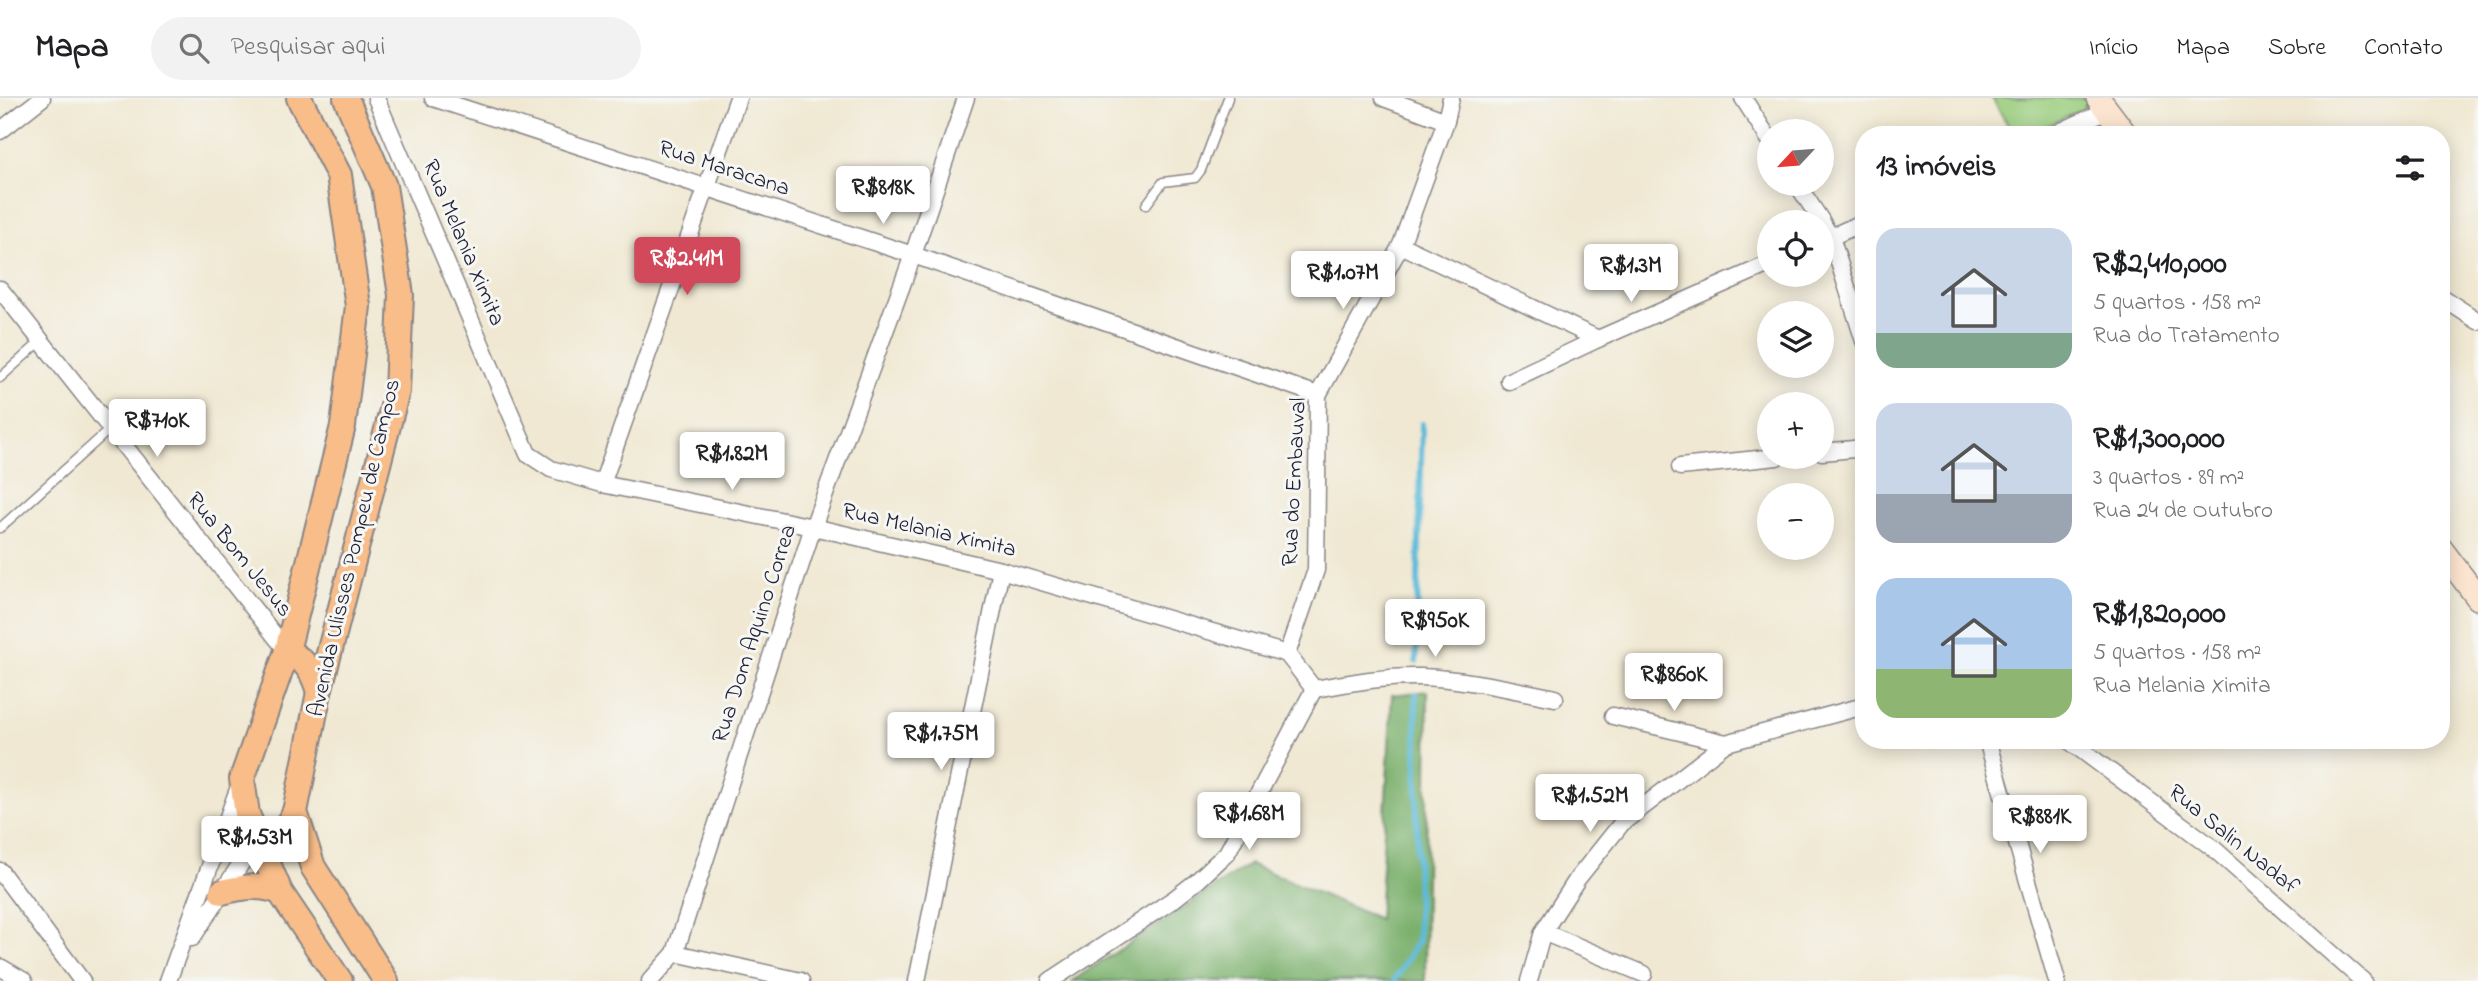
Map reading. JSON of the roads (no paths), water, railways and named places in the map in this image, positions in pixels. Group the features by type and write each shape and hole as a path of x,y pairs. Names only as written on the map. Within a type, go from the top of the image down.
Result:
{"main road":[{"name":"Avenida Ulisses Pompeu de Campos","path":"299,98 339,175 358,306 343,426 287,651 242,779 247,814 280,892 340,981"},
{"name":"Avenida Ulisses Pompeu de Campos","path":"346,98 384,187 401,295 397,391 318,692 295,812 313,867 386,981"},
{"path":"2102,104 2119,126"},
{"path":"2450,561 2478,598"},
{"path":"287,651 301,658 310,667 318,692"},
{"path":"257,839 286,827 295,812"},
{"path":"222,892 248,886 266,887 280,892"}],"street":[{"path":"0,131 42,98"},
{"name":"Rua Melania Ximita","path":"376,98 528,454 551,469 602,484 813,527 1001,570 1287,654"},
{"name":"Rua Maracana","path":"433,98 913,255 1318,395"},
{"path":"602,484 738,98"},
{"name":"Rua Dom Aquino Correa","path":"650,981 675,953 813,527 913,255 966,98"},
{"path":"1384,98 1446,121"},
{"name":"Rua do Embauval","path":"1287,654 1316,569 1318,395 1401,245 1446,121 1451,98"},
{"path":"1743,98 1757,120"},
{"path":"2067,126 2102,104"},
{"path":"1834,235 1855,226"},
{"path":"1401,245 1598,339"},
{"path":"1834,260 1855,317"},
{"path":"1509,381 1757,269"},
{"name":"Rua Bom Jesus","path":"0,289 287,651"},
{"path":"2450,303 2478,321"},
{"path":"1834,451 1855,449"},
{"path":"1680,467 1757,459"},
{"path":"917,981 1001,570"},
{"path":"1287,654 1314,689"},
{"path":"1314,689 1380,678 1419,677 1463,680 1555,698"},
{"path":"1049,981 1182,893 1227,853 1314,689"},
{"path":"1529,981 1543,932 1578,878 1622,823 1726,743 1855,708"},
{"path":"1613,716 1726,743"},
{"path":"1990,749 2057,981"},
{"name":"Rua Salin Nadaf","path":"2080,749 2213,848 2363,981"},
{"path":"169,981 242,779"},
{"path":"177,961 257,839"},
{"path":"0,872 82,981"},
{"path":"1543,932 1644,974"},
{"path":"675,953 801,981"},
{"path":"0,967 24,981"}],"lane":[{"path":"1146,205 1163,182 1195,178 1201,170 1228,98"},
{"path":"0,378 41,341"},
{"path":"0,528 110,429"}],"waterway":[{"path":"1416,661 1422,424"},
{"path":"1394,981 1418,941 1416,694"}]}
